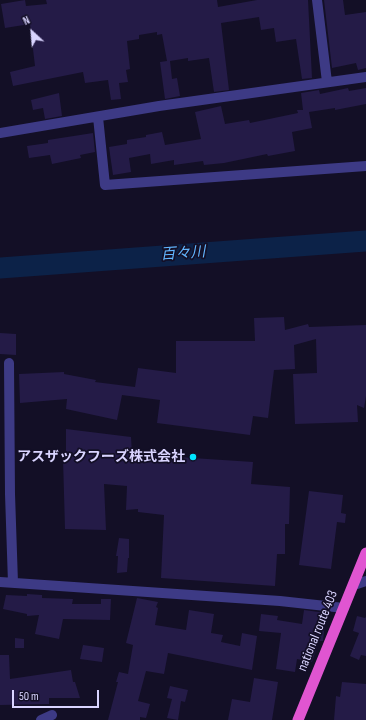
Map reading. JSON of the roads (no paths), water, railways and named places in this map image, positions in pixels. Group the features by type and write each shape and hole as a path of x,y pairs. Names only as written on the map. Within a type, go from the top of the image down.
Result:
{"highway":[{"name":"national route 403","path":"298,720 366,553"}],"street":[{"path":"317,0 327,82"},
{"path":"0,134 159,106 366,77"},
{"path":"98,117 105,185 366,166"},
{"path":"9,363 10,494 13,583"},
{"path":"354,585 366,581"},
{"path":"0,582 280,601 344,608"},
{"path":"41,720 52,715"}],"waterway":[{"name":"百々川","path":"0,268 366,241"}],"place":[{"name":"アスザックフーズ株式会社","path":"193,457"}]}
